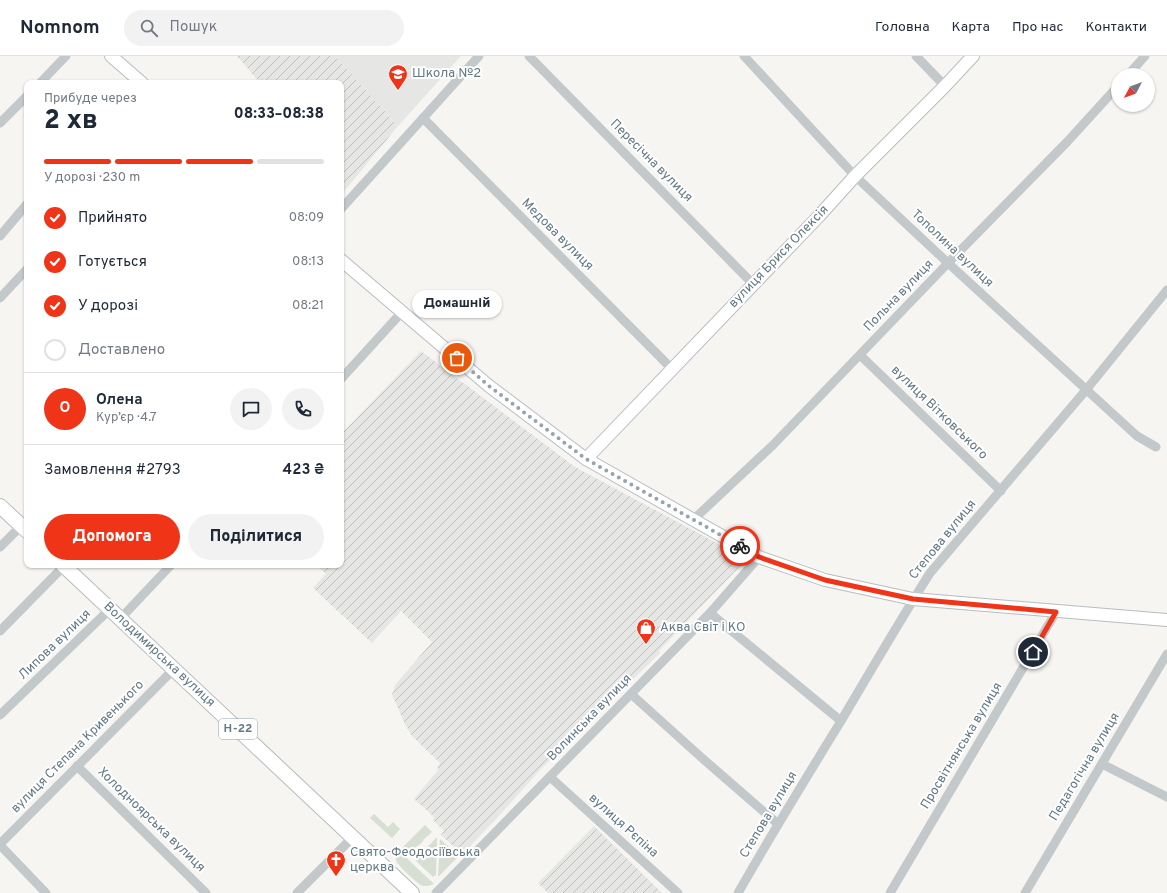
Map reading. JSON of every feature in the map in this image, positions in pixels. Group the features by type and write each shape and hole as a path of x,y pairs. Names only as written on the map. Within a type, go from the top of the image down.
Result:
{"main road":[{"path":"0,506 24,528"},
{"name":"Володимирська вулиця","path":"66,568 412,893"}],"street":[{"path":"43,80 66,56"},
{"path":"111,56 135,80"},
{"path":"344,206 480,56"},
{"name":"Пересічна вулиця","path":"529,56 753,284"},
{"name":"Тополина вулиця","path":"744,56 855,176 1137,436 1156,447"},
{"path":"916,56 945,86"},
{"name":"вулиця Брися Олексія","path":"586,459 819,216 855,176 973,56"},
{"path":"1134,68 1145,56"},
{"name":"Польна вулиця","path":"694,519 773,445 1067,142 1111,94"},
{"path":"0,123 24,99"},
{"name":"Медова вулиця","path":"423,118 672,369"},
{"path":"0,236 24,208"},
{"path":"344,263 489,386 586,459 759,557 825,580 913,599 1167,620"},
{"path":"0,298 24,272"},
{"name":"Степова вулиця","path":"738,893 913,599 930,573 1086,390 1167,290"},
{"path":"344,376 402,312"},
{"name":"вулиця Вітковського","path":"860,355 1001,491"},
{"path":"0,547 24,528"},
{"name":"Волинська вулиця","path":"436,893 710,613 759,557"},
{"path":"0,631 62,568"},
{"name":"Липова вулиця","path":"0,715 168,568"},
{"name":"Просвітнянська вулиця","path":"890,893 1056,612"},
{"path":"710,613 841,721"},
{"name":"Педагогічна вулиця","path":"1025,893 1167,654"},
{"name":"вулиця Степана Кривенького","path":"0,845 174,669"},
{"path":"631,694 778,824"},
{"path":"1102,764 1167,797"},
{"name":"Холодноярська вулиця","path":"77,766 206,893"},
{"name":"вулиця Рєпіна","path":"550,777 678,893"},
{"path":"297,893 353,837"},
{"path":"0,845 46,893"}],"shaded area":[{"path":"237,56 335,56 398,126 344,191 344,80 257,80"},
{"name":"Школа №2","path":"335,56 461,56 398,126"},
{"path":"421,351 575,467 741,556 742,564 659,651 660,653 541,769 462,854 441,835 444,831 433,820 434,818 432,815 414,799 439,769 437,768 440,763 412,736 392,695 395,685 432,642 401,611 372,643 313,588 326,574 319,568 344,568 344,431"},
{"path":"374,814 388,827 393,822 400,829 392,838 370,818"},
{"path":"425,825 432,832 412,850 409,855 402,848"},
{"path":"594,826 662,893 548,893 538,883"},
{"path":"437,837 436,875 433,877 415,860"},
{"path":"440,839 459,856 438,877"},
{"path":"399,851 434,884 423,886 407,874 396,860 396,856"}],"way so far":[{"path":"457,358 489,386 586,459 740,546"}],"place":[{"name":"Школа №2","path":"398,91"},
{"name":"Домашній","path":"457,358"},
{"name":"Аква Світ і КО","path":"646,645"},
{"name":"Свято-Феодосіївська церква","path":"336,877"}],"route":[{"path":"740,546 759,557 825,580 913,599 1056,612 1033,652"}]}
